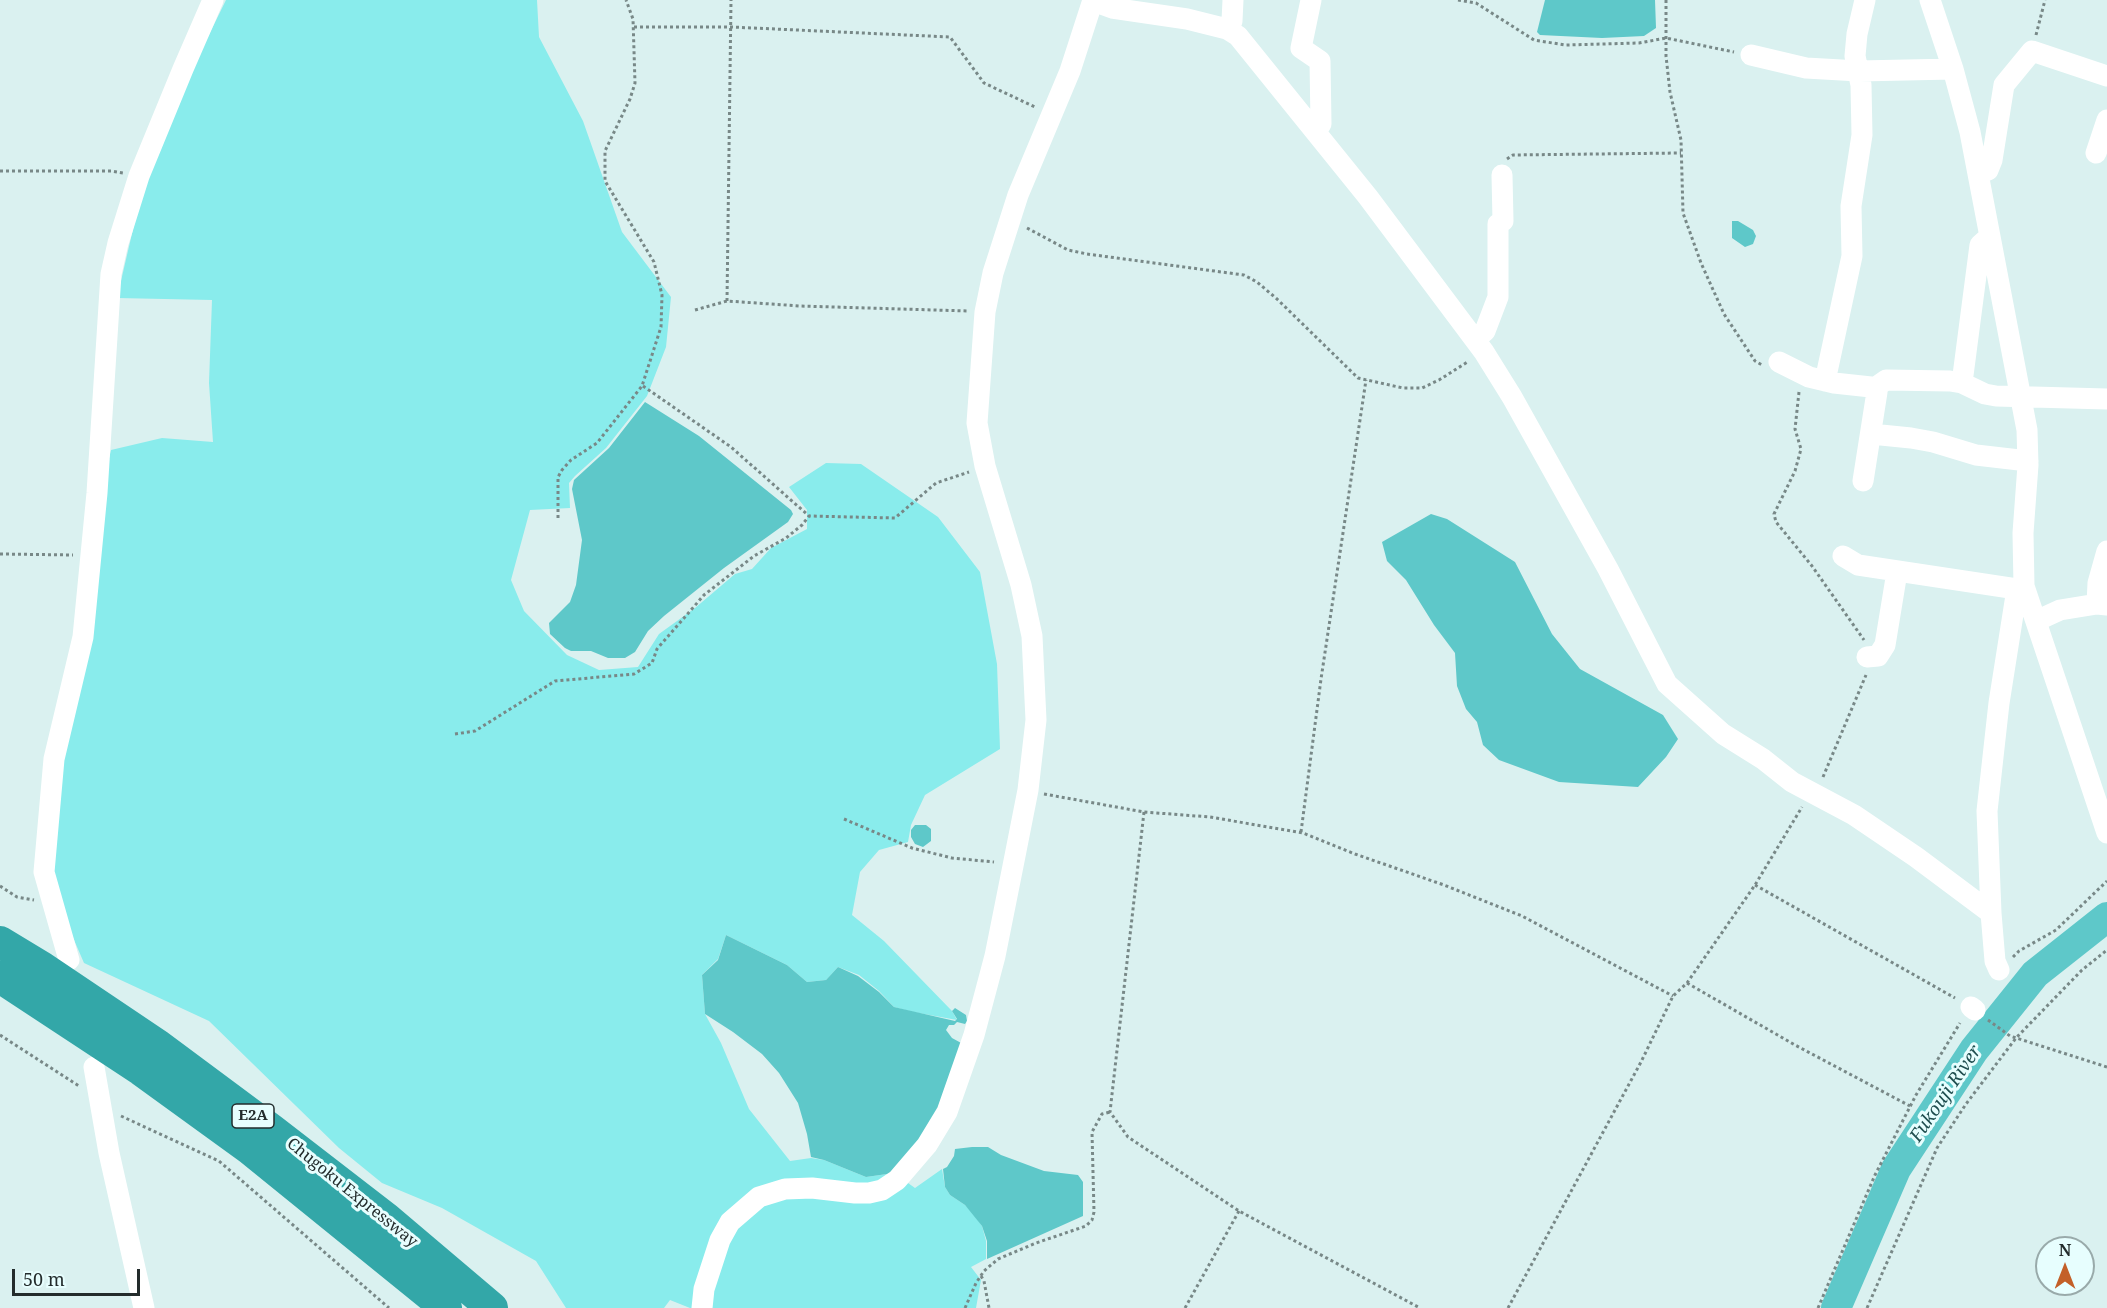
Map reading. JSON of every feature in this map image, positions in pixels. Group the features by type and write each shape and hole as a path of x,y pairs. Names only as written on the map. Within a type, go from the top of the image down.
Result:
{"highway":[{"name":"Chugoku Expressway","path":"0,942 43,968 149,1040 263,1123 387,1219 492,1308"},
{"name":"Chugoku Expressway","path":"0,976 141,1070 250,1149 446,1308"}],"street":[{"path":"69,960 44,872 54,759 83,637 97,493 111,274 139,176 213,0"},
{"path":"702,1308 704,1289 720,1240 730,1222 759,1197 785,1189 812,1188 855,1193 882,1190 897,1180 927,1145 947,1112 974,1035 995,956 1028,790 1036,720 1032,636 1022,585 985,466 977,423 985,312 993,273 1010,219 1070,71 1093,0 1112,8 1187,19 1229,30 1238,36 1316,131 1479,346 1512,397 1608,569 1667,684 1723,734 1763,759 1792,782 1854,815 1916,857 1991,914"},
{"path":"1229,30 1233,21 1233,0"},
{"path":"1311,0 1301,48 1320,62 1321,124 1316,131"},
{"path":"1825,381 1852,256 1851,207 1862,135 1859,71 1855,56 1857,34 1865,0"},
{"path":"1930,0 1953,69 1970,132 2027,430 2028,461 2020,587 1999,703 1987,811 1991,914 1995,961 1999,970"},
{"path":"1978,174 1988,170 1992,160 2004,85 2032,51 2107,76"},
{"path":"1751,55 1806,69 1859,71 1953,69"},
{"path":"2096,153 2107,120"},
{"path":"1479,346 1498,297 1498,224 1503,221 1502,175"},
{"path":"1962,383 1980,245 1990,236"},
{"path":"1774,365 1825,381 1876,387 1886,380 1962,383 1985,394 2107,399"},
{"path":"1863,481 1876,387"},
{"path":"1871,434 1933,442 1976,455 2028,461"},
{"path":"2036,621 2060,610 2102,604 2098,583 2105,543"},
{"path":"1843,556 1858,566 2020,587"},
{"path":"1867,657 1878,656 1885,645 1897,572"},
{"path":"2020,587 2036,621 2107,833"},
{"path":"94,1067 109,1153 144,1308"}],"path":[{"path":"558,518 558,477 571,460 597,443 642,386 661,327 662,295 654,262 605,180 605,152 635,83 634,27 626,0"},
{"path":"727,301 731,0"},
{"path":"1458,0 1476,3 1534,40 1565,45 1639,43 1666,38 1751,55"},
{"path":"1666,0 1670,92 1681,140 1683,213 1701,263 1724,314 1755,361 1774,365"},
{"path":"2032,51 2045,0"},
{"path":"634,27 731,27 950,37 984,83 1052,114"},
{"path":"1502,175 1506,160 1513,155 1681,153"},
{"path":"0,171 111,171 139,176"},
{"path":"1010,219 1068,250 1244,275 1257,282 1277,299 1358,378 1403,388 1422,388 1439,380 1479,346"},
{"path":"695,310 727,301 800,306 985,312"},
{"path":"1301,832 1321,679 1366,380"},
{"path":"642,386 731,447 809,516 895,518 936,483 985,466"},
{"path":"1508,1308 1641,1062 1673,996 1687,983 1755,885 1811,792 1824,776 1868,670 1866,644 1858,628 1776,522 1774,514 1795,471 1801,449 1795,429 1800,388"},
{"path":"455,734 475,730 555,681 634,674 652,663 657,649 704,595 754,556 786,538 809,516"},
{"path":"0,554 90,555"},
{"path":"1028,790 1144,812 1210,817 1301,832 1522,916 1673,996"},
{"path":"1144,812 1110,1112 1128,1137 1239,1211 1420,1308"},
{"path":"844,819 912,848 952,858 1013,866"},
{"path":"1999,970 2019,951 2056,930 2107,881"},
{"path":"1755,885 1973,1008 2010,1036 2107,1067"},
{"path":"0,886 17,897 53,903"},
{"path":"1867,1308 1937,1148 1966,1104 2016,1038 2082,970 2107,950"},
{"path":"1687,983 1910,1106"},
{"path":"1818,1308 1875,1175 1910,1106 1973,1008"},
{"path":"0,1035 77,1084 100,1104 130,1121 219,1161 389,1308"},
{"path":"965,1308 981,1276 998,1259 1036,1242 1086,1226 1092,1220 1094,1212 1092,1132 1102,1114 1110,1112"},
{"path":"1185,1308 1239,1211"},
{"path":"981,1276 989,1308"}],"shaded area":[{"path":"226,0 537,0 539,37 583,121 622,232 671,297 666,347 647,396 606,448 569,483 570,508 530,510 511,580 524,611 567,655 599,670 638,667 659,634 695,608 735,574 752,569 771,548 807,529 807,510 789,487 826,463 861,464 938,517 980,572 997,664 1000,749 925,795 911,825 908,842 879,850 860,872 852,915 884,941 952,1011 957,1020 894,1007 859,975 838,967 826,980 807,982 787,965 726,935 718,959 702,975 705,1014 721,1043 749,1109 790,1161 811,1158 824,1160 866,1177 894,1173 915,1188 942,1169 945,1187 950,1195 974,1214 982,1226 986,1241 986,1259 971,1267 981,1280 976,1308 690,1308 670,1300 664,1308 566,1308 536,1261 442,1208 382,1183 339,1148 209,1021 84,963 52,889 63,755 105,475 111,450 162,438 213,442 209,383 212,300 117,298 141,195 176,102"},
{"path":"1545,0 1655,0 1656,28 1644,36 1602,38 1540,35 1537,32"},
{"path":"1732,221 1738,221 1753,230 1756,236 1753,244 1745,247 1732,238"},
{"path":"645,402 699,436 791,510 793,514 788,522 724,568 664,616 648,631 635,652 625,658 608,658 591,651 571,651 550,634 549,623 570,602 576,585 582,540 572,489 574,480 609,448"},
{"path":"1431,514 1447,519 1515,562 1552,634 1580,669 1663,715 1678,739 1666,757 1638,787 1559,782 1499,760 1483,745 1477,722 1466,709 1457,686 1455,653 1434,625 1406,580 1387,561 1382,542"},
{"path":"915,825 926,825 931,829 931,841 923,847 915,844 911,837 911,830"},
{"path":"726,935 787,965 807,982 826,980 838,967 858,976 894,1007 955,1021 957,1019 952,1011 955,1008 966,1015 965,1024 957,1022 949,1025 946,1030 952,1038 963,1044 956,1084 915,1154 894,1173 866,1177 811,1157 798,1103 779,1073 762,1054 705,1014 702,975 718,960"},
{"path":"988,1147 1001,1155 1044,1171 1078,1175 1083,1182 1083,1216 987,1259 987,1241 982,1226 965,1205 950,1195 945,1187 943,1169 954,1156 955,1149"}],"waterway":[{"name":"Fukouji River","path":"1836,1308 1896,1169 1974,1050 2035,974 2107,917"}]}
